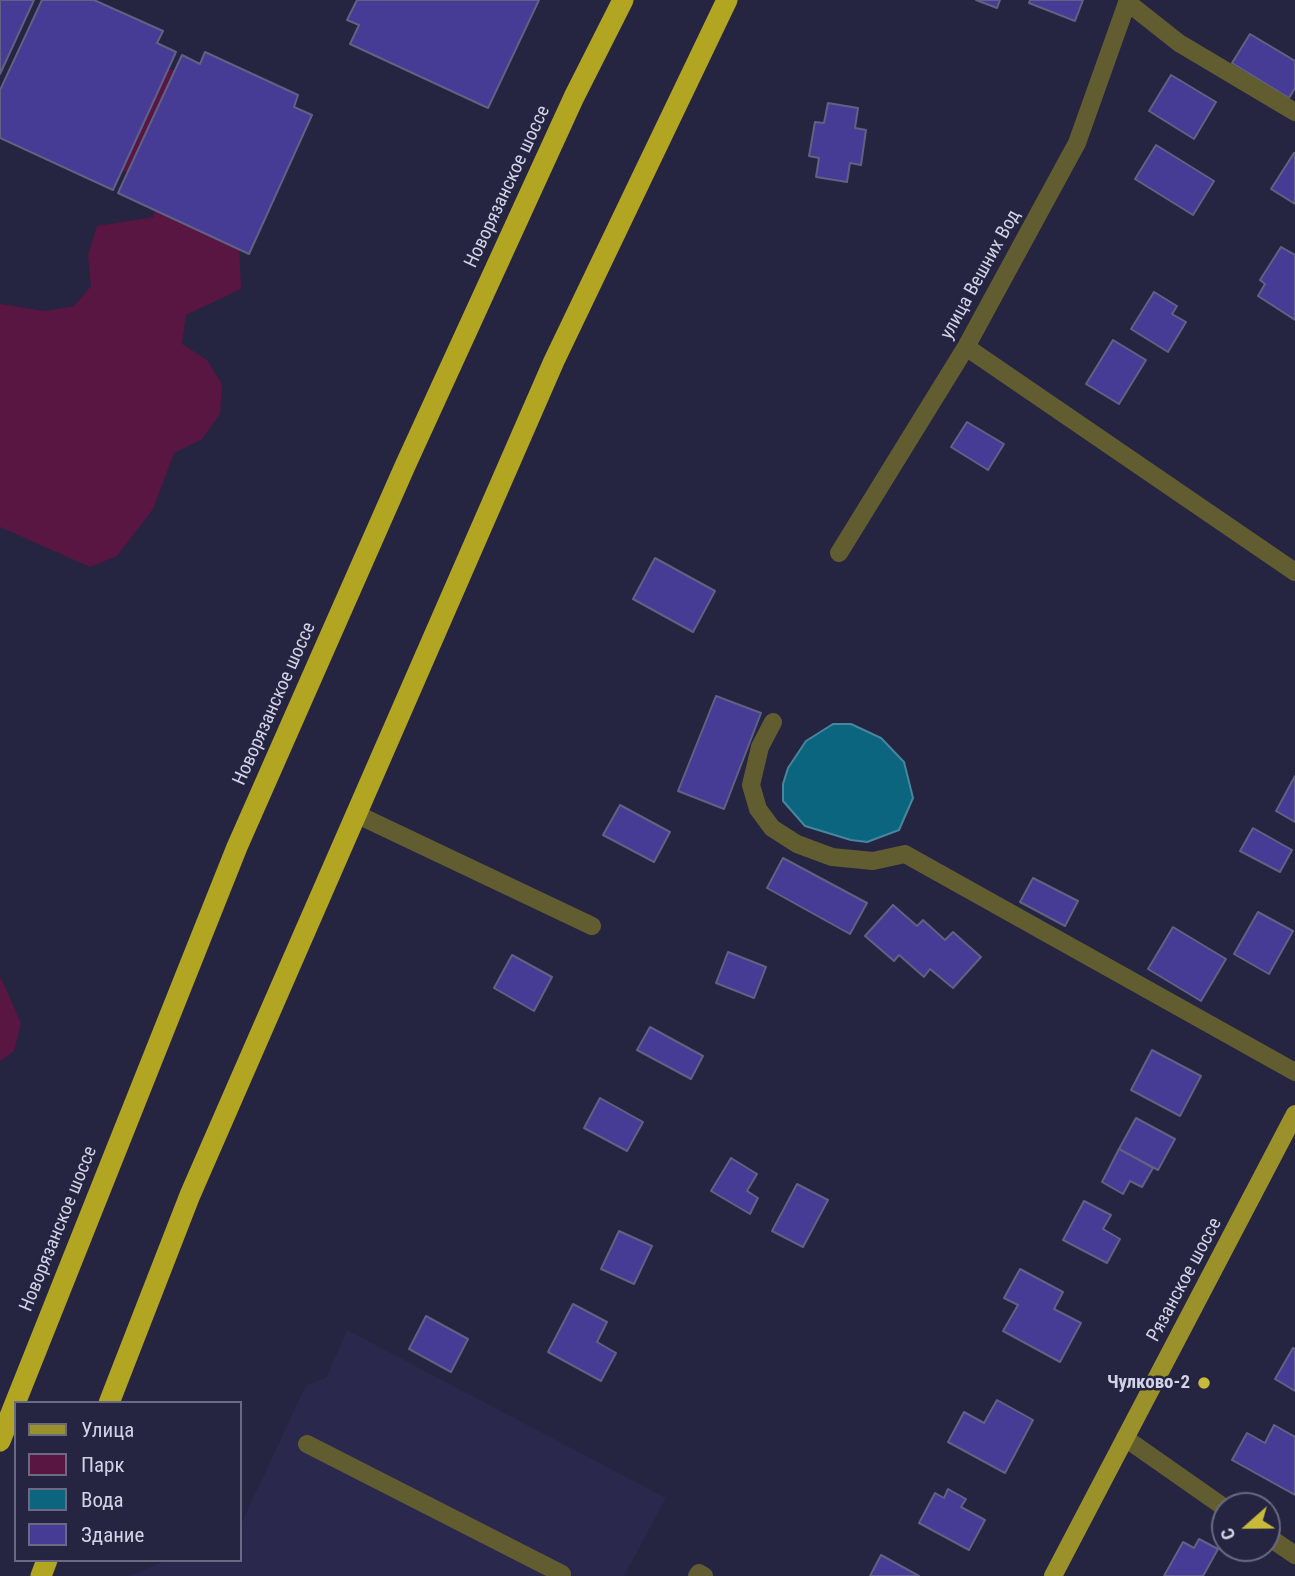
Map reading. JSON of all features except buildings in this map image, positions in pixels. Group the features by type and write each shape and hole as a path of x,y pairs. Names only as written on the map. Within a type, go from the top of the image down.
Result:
{"highway":[{"name":"Новорязанское шоссе","path":"16,1401 237,848 405,466 574,97 623,0"},
{"path":"110,1401 190,1195 554,361 727,0"},
{"name":"Новорязанское шоссе","path":"0,1441 14,1406"}],"main road":[{"name":"Рязанское шоссе","path":"1053,1576 1295,1114"}],"street":[{"path":"1127,1 1179,43 1295,112"},
{"name":"улица Вешних Вод","path":"839,553 967,347 1077,143 1127,1"},
{"path":"967,347 1295,572"},
{"path":"773,722 760,747 751,785 758,809 772,828 797,844 832,857 873,861 905,854 1295,1072"},
{"path":"356,814 592,926"},
{"path":"1125,1438 1211,1498"},
{"path":"307,1444 562,1574 561,1576"},
{"path":"697,1576 699,1573 704,1576"}],"shaded area":[{"path":"347,1330 666,1498 624,1576 129,1576 162,1562 242,1562 242,1522 306,1385 326,1378"}],"green space":[{"path":"149,63 232,87 241,289 186,315 182,344 207,360 222,384 220,414 202,439 174,453 153,509 117,556 90,567 0,527 0,304 45,311 74,306 91,286 88,255 97,226 154,217 153,188 98,155"},
{"path":"0,976 21,1023 14,1051 0,1061"}],"water":[{"path":"833,724 851,724 881,738 904,762 913,798 899,830 867,842 851,840 805,826 783,801 783,784 788,768 806,741"}],"place":[{"name":"Чулково-2","path":"1204,1383"}]}
